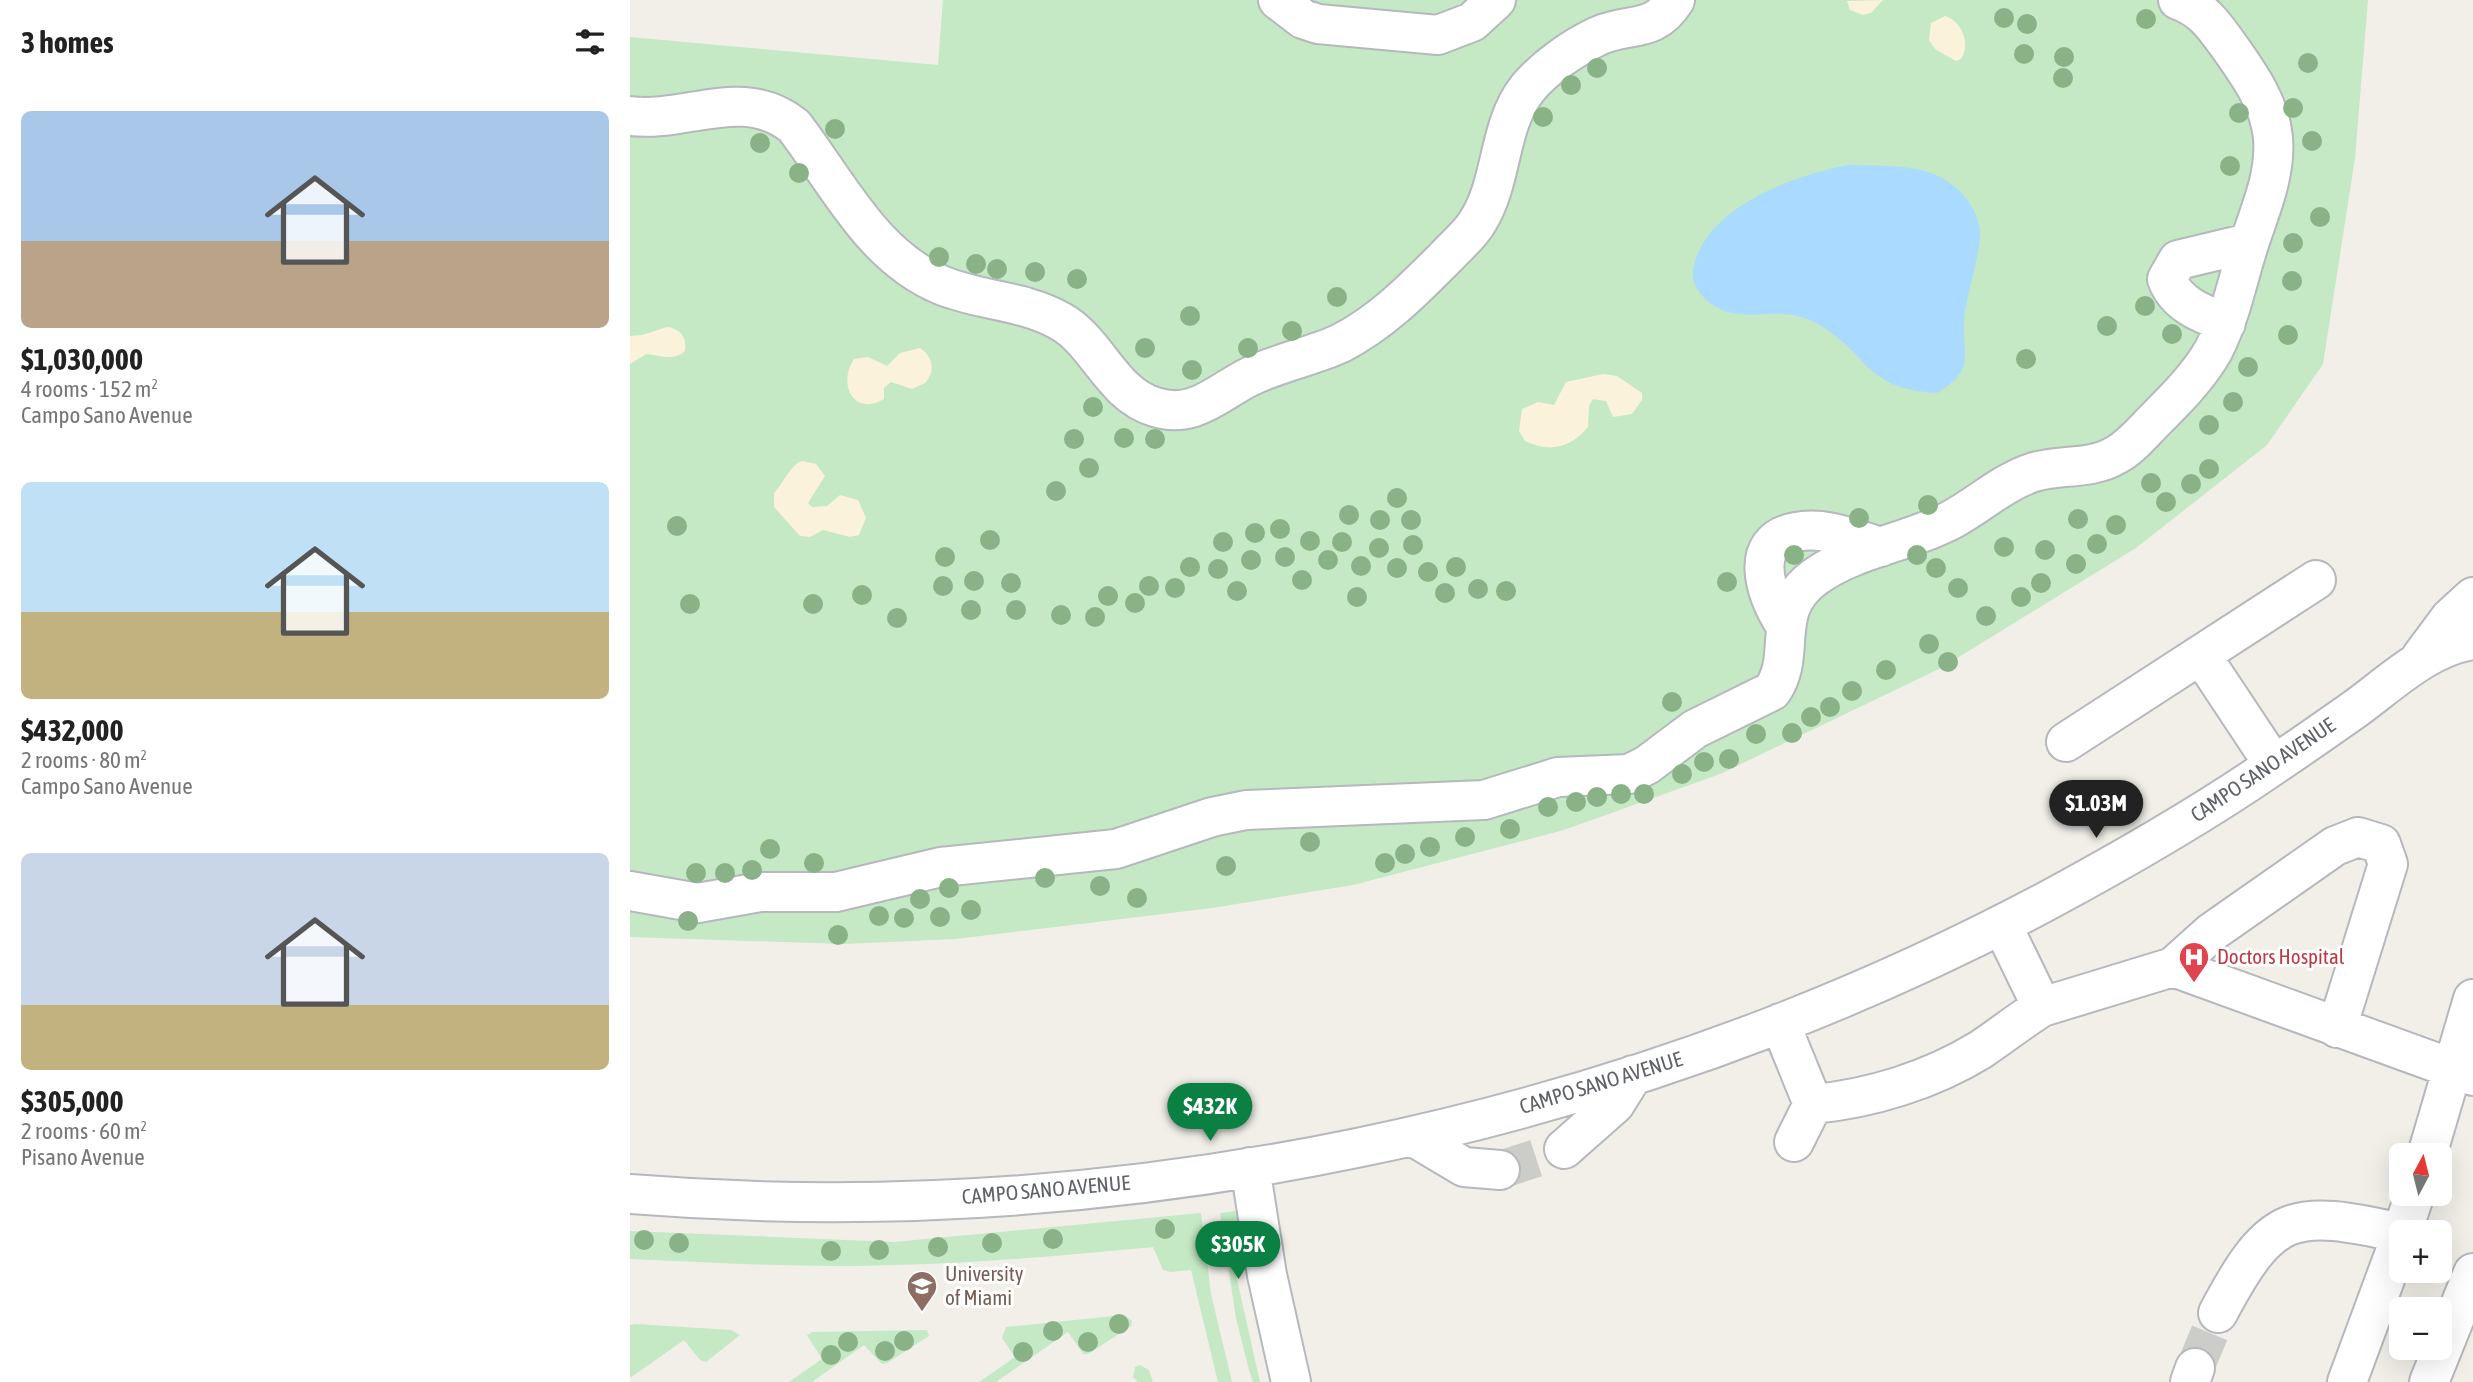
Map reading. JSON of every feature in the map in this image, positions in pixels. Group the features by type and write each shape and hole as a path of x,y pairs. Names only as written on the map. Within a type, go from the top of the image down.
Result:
{"street":[{"path":"1278,0 1303,19 1318,24 1438,35 1472,22 1496,0"},
{"path":"630,116 747,106 782,116 794,126 878,240 920,275 962,293 1021,306 1061,321 1090,347 1119,385 1133,396 1152,407 1187,411 1246,379 1342,342 1393,309 1478,222 1493,187 1515,108 1527,89 1579,47 1617,29 1638,28 1656,22 1675,0"},
{"path":"630,891 698,902 760,892 836,892 941,867 1116,849 1212,817 1246,810 1484,800 1558,777 1629,774 1647,765 1695,729 1772,691 1780,680 1785,625 1795,600 1815,577 1881,547 1952,520 1999,489 2036,472 2083,466 2117,455 2180,395 2212,353 2226,323 2270,181 2273,139 2269,119 2250,76 2209,19 2191,2"},
{"path":"2226,323 2184,303 2171,290 2167,279 2178,260 2249,243"},
{"path":"1785,625 1773,608 1764,576 1768,549 1779,539 1793,532 1810,531 1830,533 1881,547"},
{"path":"2066,742 2316,580"},
{"path":"2415,664 2450,618 2473,597"},
{"name":"CAMPO SANO AVENUE","path":"630,1194 783,1202 906,1200 1135,1183 1320,1157 1412,1136 1633,1075 1780,1023 1914,967 2002,925 2157,839 2274,765 2415,664 2448,647 2473,640"},
{"path":"2201,655 2274,765"},
{"path":"1813,1104 1845,1101 1949,1067 1981,1049 2042,1007 2173,967 2212,932 2335,846 2358,837 2381,844 2388,864 2337,1028"},
{"path":"2002,925 2042,1007"},
{"path":"2173,967 2463,1073"},
{"path":"2432,1143 2463,1073 2473,999"},
{"path":"1780,1023 1813,1104 1794,1142"},
{"path":"1564,1149 1615,1104 1633,1075"},
{"path":"1412,1136 1464,1167 1500,1170"},
{"path":"1250,1167 1267,1275 1291,1382"},
{"path":"2218,1313 2238,1275 2258,1248 2284,1225 2315,1219 2389,1232"},
{"path":"2347,1382 2389,1267"},
{"path":"2429,1382 2473,1273"}],"green space":[{"path":"943,0 2368,0 2355,158 2323,364 2267,445 2136,548 1941,668 1720,774 1564,830 1353,885 1212,908 955,939 844,944 630,937 630,37 938,65"},
{"path":"1236,1211 1241,1218 1245,1248 1234,1266 1260,1382 1253,1382 1236,1318 1220,1213"},
{"path":"1201,1213 1211,1294 1232,1382 1218,1382 1191,1270 1163,1270 1153,1247 993,1261 864,1266 630,1259 630,1231 894,1242"},
{"path":"1124,1315 1132,1321 1131,1326 1088,1354 1083,1354 1068,1332 996,1382 979,1382 1015,1357 1002,1338 1006,1327"},
{"path":"630,1325 731,1330 740,1335 706,1362 700,1360 684,1340 630,1378"},
{"path":"927,1330 929,1336 887,1363 882,1364 864,1345 812,1382 789,1382 822,1359 807,1335 812,1332"},
{"path":"1140,1365 1149,1370 1153,1382 1138,1382 1133,1377 1135,1367"}],"sand":[{"path":"1883,0 1871,13 1863,15 1850,10 1847,1"},
{"path":"1945,16 1956,23 1965,40 1964,53 1961,59 1956,61 1935,49 1929,40 1931,23"},
{"path":"667,327 682,335 685,351 671,357 646,354 630,364 630,336"},
{"path":"920,348 932,364 931,374 925,383 912,389 891,382 884,388 884,399 873,403 864,404 851,395 847,378 854,359 868,357 887,366 900,353"},
{"path":"1603,374 1617,376 1642,393 1642,400 1632,414 1613,417 1606,401 1593,399 1589,406 1588,427 1574,440 1551,447 1525,441 1519,431 1522,409 1538,402 1554,405 1566,382"},
{"path":"802,461 816,464 825,476 808,503 812,507 827,506 840,495 858,500 866,518 859,535 850,537 823,530 810,537 800,536 774,507 774,493 794,466"}],"water":[{"path":"1848,165 1912,168 1927,172 1954,186 1966,198 1976,216 1980,237 1965,311 1965,358 1959,375 1937,393 1912,390 1880,377 1833,334 1803,317 1790,314 1730,312 1713,305 1696,287 1693,270 1701,248 1714,229 1732,212 1778,186"}],"tunnel":[{"path":"1500,1170 1564,1149"},
{"path":"2195,1368 2218,1313"}],"place":[{"name":"Doctors Hospital","path":"2194,984"},
{"name":"University of Miami","path":"922,1313"}]}
